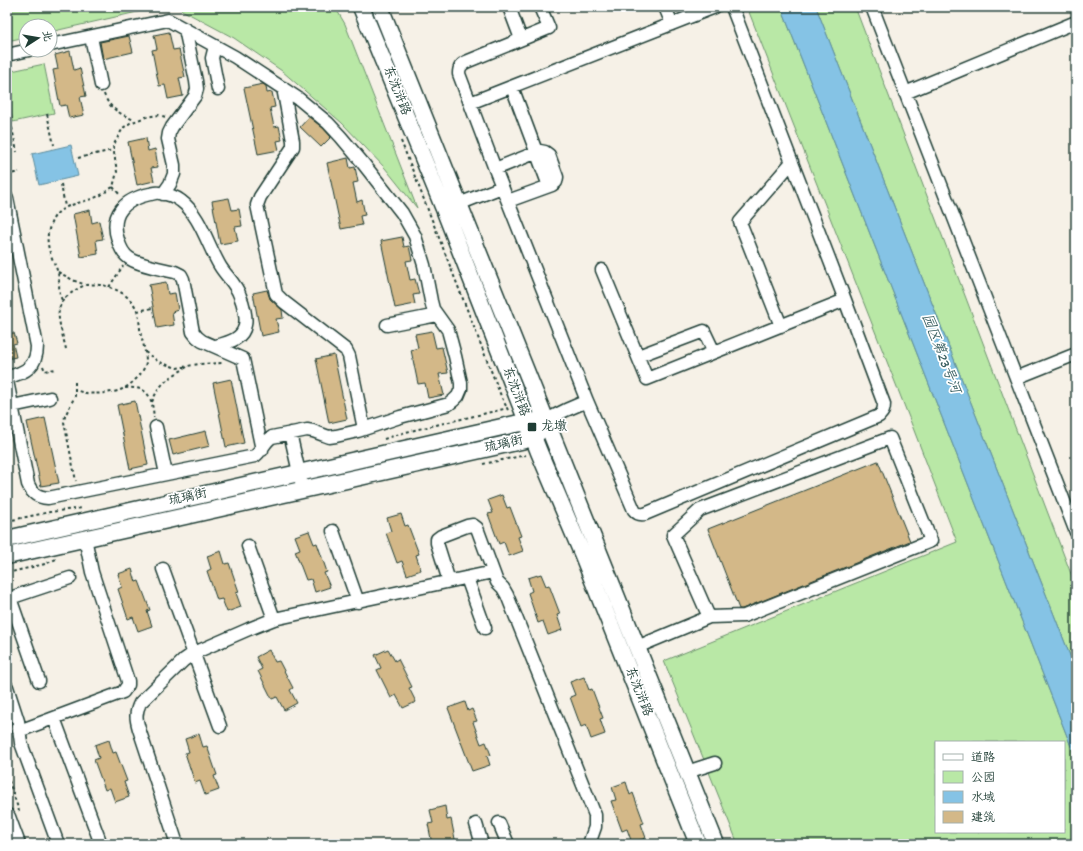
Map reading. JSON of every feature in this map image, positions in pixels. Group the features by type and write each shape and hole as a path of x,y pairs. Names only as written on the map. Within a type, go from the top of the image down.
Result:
{"main road":[{"name":"东沈浒路","path":"361,7 452,207 546,420 716,844"},
{"name":"东沈浒路","path":"380,7 452,207 520,404 582,553 698,844"},
{"name":"琉璃街","path":"7,539 527,422 546,420"},
{"name":"琉璃街","path":"7,556 534,438 546,420"},
{"path":"7,817 17,844"}],"street":[{"path":"509,7 521,39"},
{"path":"540,7 548,28 462,64 459,69 459,74 587,401 637,514 645,514 879,416 883,413 884,409 884,404 845,300 732,7"},
{"path":"666,7 672,24"},
{"path":"470,103 512,88 715,7"},
{"path":"872,7 1016,378 1075,524"},
{"path":"7,381 28,484 33,493 37,496 48,498 254,456 262,450 267,440 272,437 290,433 307,430 330,437 358,431 400,417 449,404 458,396 461,389 455,356 448,330 433,309 424,265 415,236 402,213 362,162 328,123 299,99 249,66 168,20 58,44"},
{"path":"905,93 1076,22"},
{"path":"163,194 170,184 174,174 174,165 168,139 169,133 195,96 197,89 185,29"},
{"path":"91,36 101,85"},
{"path":"215,46 212,58 218,89"},
{"path":"7,55 18,52"},
{"path":"283,88 294,147 260,197 257,205 276,294 284,302 346,350 349,356 364,429"},
{"path":"512,88 536,153"},
{"path":"495,169 540,151 549,155 557,177 556,182 552,185 508,201"},
{"path":"781,326 740,222 792,162"},
{"path":"452,207 502,187"},
{"path":"215,346 235,340 245,327 246,318 240,296 220,267 198,221 188,207 180,200 159,192 134,198 119,211 114,227 121,249 134,261 181,275 193,332 197,337 215,346 243,359 262,450"},
{"path":"7,198 37,346 37,354 30,367 18,375 7,377"},
{"path":"602,270 647,379 845,300"},
{"path":"387,325 437,315"},
{"path":"638,356 704,331 714,352"},
{"path":"1016,378 1076,354"},
{"path":"12,406 50,398"},
{"path":"546,420 587,401"},
{"path":"156,427 166,474"},
{"path":"290,433 302,490"},
{"path":"637,647 709,617 744,616 931,541 890,438 700,510 673,535 709,617"},
{"path":"449,581 437,539 441,536 473,525 477,528 497,582 507,595 595,815 595,827 589,844"},
{"path":"333,531 358,602"},
{"path":"19,731 123,692 128,685 126,674 92,572 85,538"},
{"path":"248,546 274,619"},
{"path":"163,569 220,726"},
{"path":"175,843 136,720 137,710 140,704 175,667 194,653 274,619 493,572"},
{"path":"39,681 9,598 70,578"},
{"path":"467,578 485,628"},
{"path":"7,687 18,721 21,743 58,844"},
{"path":"54,718 101,844"},
{"path":"687,772 715,763"},
{"path":"499,823 508,844"},
{"path":"476,824 482,844"}],"path":[{"path":"101,85 105,97 113,109 135,121"},
{"path":"7,104 17,152"},
{"path":"47,114 54,145"},
{"path":"62,300 60,295 58,272 48,245 48,233 55,216 65,207 100,196 113,187 117,172 113,146 123,128 130,123 146,117 159,115 171,118 176,122"},
{"path":"78,158 113,150"},
{"path":"7,175 19,172"},
{"path":"61,184 65,207"},
{"path":"108,287 123,266 132,260"},
{"path":"58,272 75,281 87,285 99,285 119,291 132,301 138,311 140,332 145,352 146,362 143,369 137,378 121,390 105,393 83,394 76,390"},
{"path":"66,349 58,310 62,300 79,288 87,285"},
{"path":"138,311 153,308"},
{"path":"145,352 159,362 177,368 200,364 243,361"},
{"path":"152,402 156,392 163,383 188,366"},
{"path":"75,382 75,396 65,416 64,422 79,492"},
{"path":"124,388 133,387 142,389 149,396 152,402 156,427"},
{"path":"384,440 406,432 520,404"},
{"path":"7,521 50,512 84,508"}],"green space":[{"path":"7,7 159,7 58,30 58,18 18,18 18,39 7,41"},
{"path":"176,7 335,7 345,24 417,208 385,168 342,123 282,71 234,38"},
{"path":"747,7 781,7 1076,759 1076,844 738,844 664,661 957,542"},
{"path":"816,7 855,7 1076,587 1076,671"},
{"path":"44,64 54,113 13,122 7,92 7,72"}],"water":[{"name":"园区第23号河","path":"781,7 816,7 1076,671 1076,759"},
{"path":"71,145 78,176 39,185 32,154"}],"building":[{"path":"169,32 173,50 179,49 185,77 179,78 183,96 168,99 165,85 159,86 152,50 157,49 154,35"},
{"path":"129,36 133,52 103,59 100,42"},
{"path":"70,51 74,70 80,68 86,96 80,97 84,115 69,118 66,105 60,106 53,70 58,69 56,58 58,58 58,54"},
{"path":"263,84 266,86 267,93 272,92 275,107 270,108 274,127 279,126 282,140 277,141 279,150 258,154 244,88"},
{"path":"309,117 323,128 331,137 321,147 300,127"},
{"path":"146,138 148,151 155,149 158,167 151,168 154,181 137,185 128,142"},
{"path":"348,158 350,168 355,167 358,182 353,183 357,202 362,200 365,215 360,216 362,225 341,229 327,163"},
{"path":"229,198 232,210 239,209 242,226 235,227 238,241 220,244 212,201"},
{"path":"90,210 92,223 99,221 103,239 96,240 98,254 81,257 73,214"},
{"path":"402,237 404,247 409,246 412,260 406,261 410,280 415,279 419,294 413,295 415,304 395,308 381,241"},
{"path":"166,282 168,294 175,293 178,310 172,312 174,325 157,328 149,285"},
{"path":"267,290 270,299 282,310 283,318 276,319 279,332 261,336 253,293"},
{"path":"432,331 436,348 442,347 448,373 439,374 444,395 428,398 425,383 418,384 411,350 418,348 415,334"},
{"path":"7,333 14,333 17,343 13,344 16,357 7,359"},
{"path":"334,355 347,419 329,423 316,359"},
{"path":"231,379 244,443 226,447 213,383"},
{"path":"135,401 148,465 130,469 117,405"},
{"path":"45,418 59,483 41,486 27,422"},
{"path":"206,431 210,446 173,455 169,440"},
{"path":"878,461 910,541 739,609 708,529"},
{"path":"502,495 507,508 510,507 521,536 518,537 523,551 509,556 504,542 499,544 488,514 493,513 488,500"},
{"path":"401,514 405,526 408,525 419,554 416,555 421,570 407,575 402,561 397,563 386,533 391,531 387,518"},
{"path":"309,531 314,544 317,543 327,572 324,573 330,587 315,592 311,579 306,580 295,551 300,549 295,536"},
{"path":"221,551 225,564 229,563 239,592 236,593 241,607 227,612 222,599 217,600 207,571 211,569 207,556"},
{"path":"132,569 136,582 139,581 150,610 147,611 152,626 138,631 133,617 128,619 118,589 122,587 118,574"},
{"path":"541,574 546,586 549,585 560,614 557,615 562,630 548,635 543,621 538,623 528,593 532,591 528,578"},
{"path":"388,649 395,661 398,659 412,687 409,688 416,702 403,708 396,695 391,698 377,670 381,668 375,655"},
{"path":"269,650 275,662 279,661 293,688 290,690 297,703 284,710 277,697 272,699 258,671 262,669 256,657"},
{"path":"584,677 589,690 592,689 603,718 600,719 605,734 591,739 586,725 581,727 570,697 575,695 570,682"},
{"path":"465,702 468,711 472,709 477,721 473,722 481,744 486,742 491,755 487,756 490,765 472,771 448,708"},
{"path":"199,734 203,747 207,746 217,775 214,776 219,790 205,795 200,781 195,783 185,753 189,752 185,739"},
{"path":"109,740 113,753 116,752 127,781 124,782 129,797 115,802 110,788 105,790 94,760 99,758 95,745"},
{"path":"626,782 630,795 633,793 644,823 641,824 646,838 632,843 627,829 622,831 611,801 616,800 612,787"},
{"path":"445,806 447,820 451,819 456,844 432,844 428,824 433,823 430,810"}],"place":[{"name":"龙墩","path":"532,427"}]}
